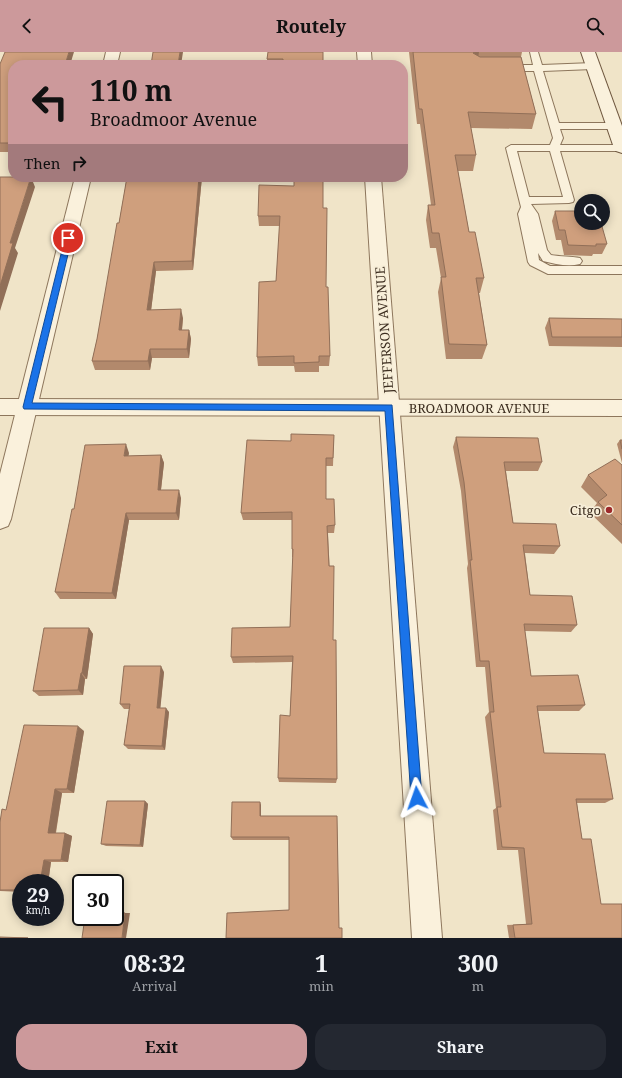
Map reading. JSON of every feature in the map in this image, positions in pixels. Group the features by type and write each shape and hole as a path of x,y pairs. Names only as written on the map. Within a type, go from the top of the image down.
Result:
{"street":[{"path":"588,52 622,148"},
{"path":"0,519 82,182"},
{"name":"JEFFERSON AVENUE","path":"373,182 427,938"},
{"name":"BROADMOOR AVENUE","path":"0,407 622,408"}],"lane":[{"path":"525,204 569,200 554,148 558,138 534,52"},
{"path":"500,68 593,66"},
{"path":"554,126 614,126"},
{"path":"622,148 511,148 525,204 533,214 542,251 547,258 558,261 596,261 622,270"}],"building":[{"path":"5,52 69,52 67,60 8,60 8,143 0,143 0,64"},
{"path":"153,52 180,52 179,60 152,60"},
{"path":"268,52 323,52 323,60 267,59"},
{"path":"413,52 475,52 473,53 480,57 521,57 536,114 468,112 476,155 455,155 469,232 475,232 484,278 476,278 487,345 449,344 441,277 446,277 439,233 432,233 428,205 435,205 422,109 419,109"},
{"path":"0,177 8,177 8,182 29,182 10,243 13,243 0,286"},
{"path":"126,182 199,182 192,261 154,262 147,310 181,309 179,330 189,330 187,349 150,349 148,361 92,361 117,223 119,223"},
{"path":"294,182 323,182 323,208 327,208 326,287 328,287 330,356 319,356 319,362 294,363 294,356 257,357 259,282 276,281 280,216 258,216 259,185 294,186"},
{"path":"555,211 574,211 574,230 603,230 607,244 596,244 596,246 568,245 565,230 559,230"},
{"path":"549,318 622,319 622,337 552,337"},
{"path":"291,434 334,435 333,458 326,458 326,499 334,499 335,525 327,526 329,566 334,566 333,640 336,640 337,779 278,778 280,715 290,716 293,656 231,657 232,628 290,627 293,549 292,512 241,513 247,440 291,441"},
{"path":"456,437 538,438 542,462 504,462 513,523 556,524 560,546 523,545 530,595 572,596 577,625 524,624 531,676 578,675 585,705 537,706 544,753 605,754 613,799 576,799 582,839 591,839 601,904 622,904 622,938 515,938 513,925 532,924 524,848 502,847 497,807 501,807 490,712 494,712 489,661 480,661 464,482"},
{"path":"126,444 124,456 161,455 158,490 179,490 176,513 126,513 112,593 55,592 72,509 74,509 85,445"},
{"path":"615,459 622,465 622,525 598,502 607,495 588,475"},
{"path":"44,628 89,628 78,690 33,691"},
{"path":"124,666 161,666 157,708 166,708 162,746 124,745 130,704 120,704"},
{"path":"24,725 78,726 67,789 55,789 48,833 65,833 61,860 44,860 42,874 12,874 12,890 0,890 0,822 2,809 6,810"},
{"path":"107,801 145,801 140,845 101,844"},
{"path":"232,802 260,802 260,816 337,816 339,928 342,928 342,938 226,938 227,913 289,910 289,837 231,837"},
{"path":"84,926 123,926 122,938 82,938"},
{"path":"0,937 28,938 0,938"}],"place":[{"name":"Citgo","path":"609,510"}],"route":[{"path":"68,238 27,407 389,408 417,798"}]}
